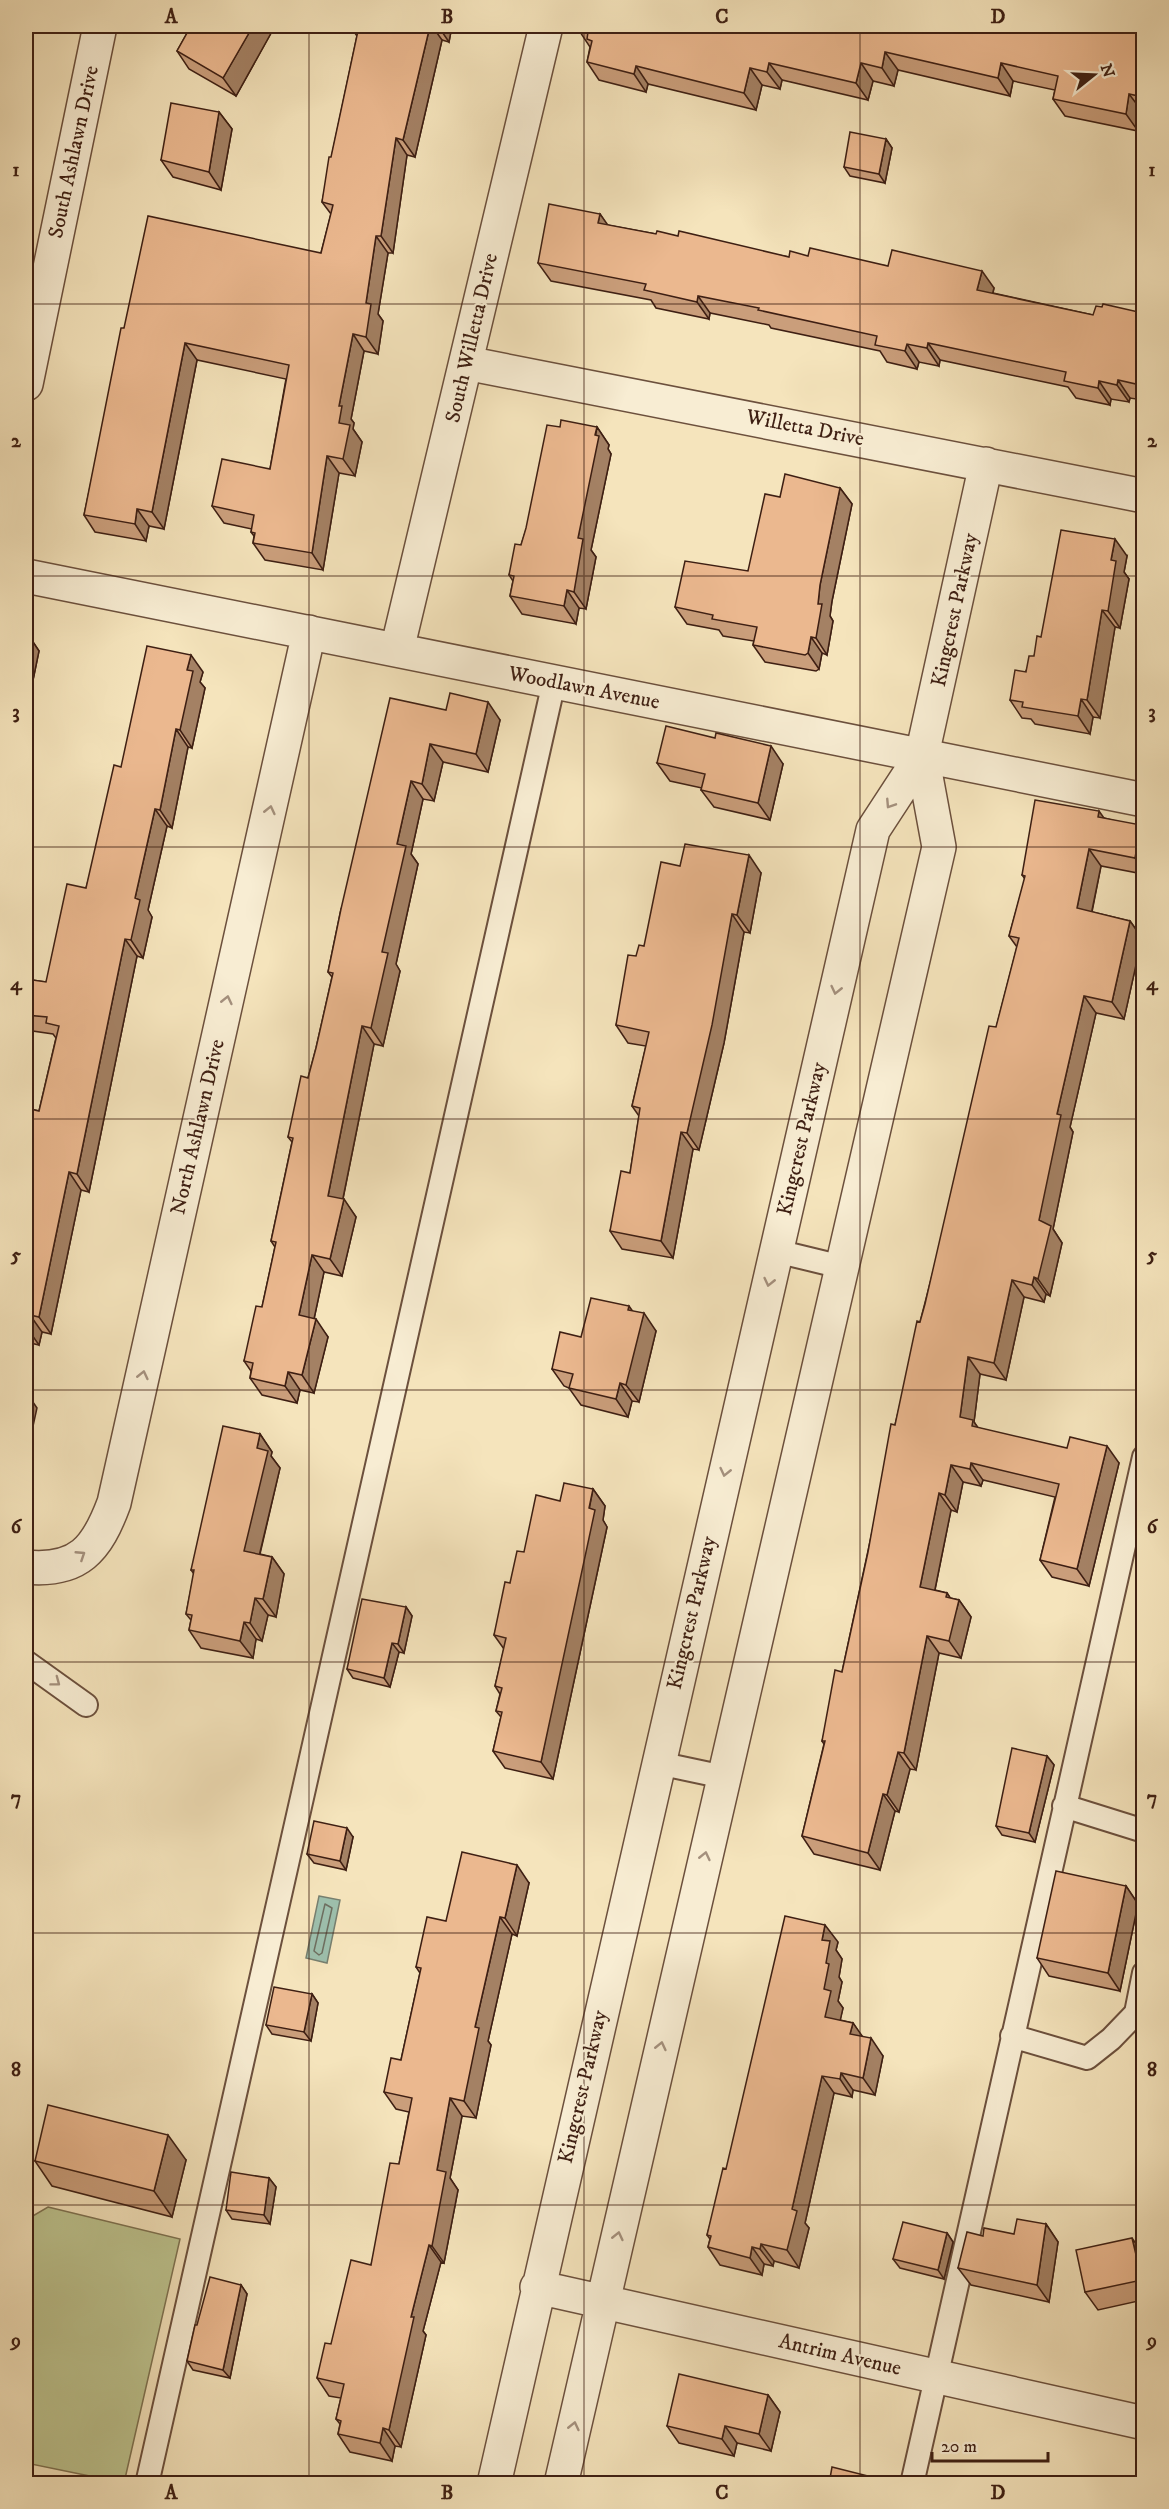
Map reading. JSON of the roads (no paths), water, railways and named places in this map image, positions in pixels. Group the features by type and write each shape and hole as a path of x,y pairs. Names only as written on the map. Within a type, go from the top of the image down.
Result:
{"street":[{"name":"South Ashlawn Drive","path":"26,384 100,26"},
{"name":"South Willetta Drive","path":"398,650 546,26"},
{"name":"Willetta Drive","path":"466,363 1143,496"},
{"name":"Kingcrest Parkway","path":"494,2484 537,2287 873,830 922,756 986,464"},
{"name":"Woodlawn Avenue","path":"26,576 1143,800"},
{"name":"North Ashlawn Drive","path":"26,1567 53,1567 74,1561 90,1550 102,1535 114,1503 309,632"},
{"name":"Kingcrest Parkway","path":"561,2484 939,847 922,756"},
{"name":"Antrim Avenue","path":"537,2287 1143,2424"}],"lane":[{"path":"147,2484 554,682"},
{"path":"776,1251 842,1266"},
{"path":"912,2484 1143,1457"},
{"path":"26,1662 86,1705"},
{"path":"658,1763 724,1777"},
{"path":"1064,1806 1143,1832"},
{"path":"1012,2036 1087,2058 1111,2039 1136,2013 1143,1973"}],"water":[{"path":"319,1896 340,1900 327,1963 306,1958"}]}
